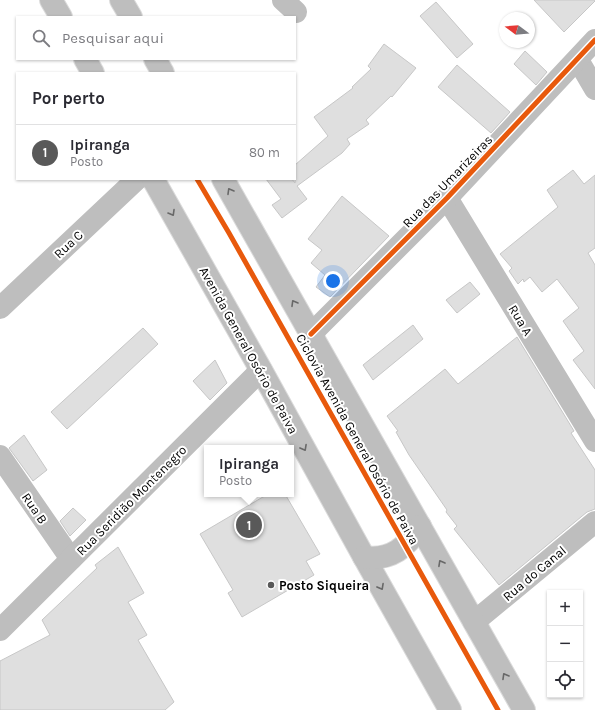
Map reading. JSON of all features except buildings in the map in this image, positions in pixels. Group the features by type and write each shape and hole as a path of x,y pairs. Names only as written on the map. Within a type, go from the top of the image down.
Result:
{"street":[{"path":"51,0 60,16"},
{"path":"121,0 130,16"},
{"name":"Rua das Umarizeiras","path":"312,334 447,198 578,60 595,40"},
{"path":"86,60 92,72"},
{"path":"156,60 162,72"},
{"path":"578,60 595,89"},
{"name":"Rua C","path":"0,308 136,180"},
{"name":"Avenida General Osório de Paiva","path":"154,180 450,710"},
{"path":"224,180 524,710"},
{"name":"Rua A","path":"447,198 595,441"},
{"name":"Rua Seridião Montenegro","path":"0,630 261,370"},
{"name":"Rua B","path":"0,456 71,559"},
{"name":"Rua do Canal","path":"474,622 595,522"},
{"path":"364,557 372,558 392,554 402,548 412,538 420,526"}],"cycle path":[{"name":"Ciclovia Avenida General Osório de Paiva","path":"311,334 447,198 595,40"},
{"name":"Ciclovia Avenida General Osório de Paiva","path":"198,180 498,710"}],"place":[{"name":"Ipiranga","path":"249,525"},
{"name":"Posto Siqueira","path":"271,585"}]}
